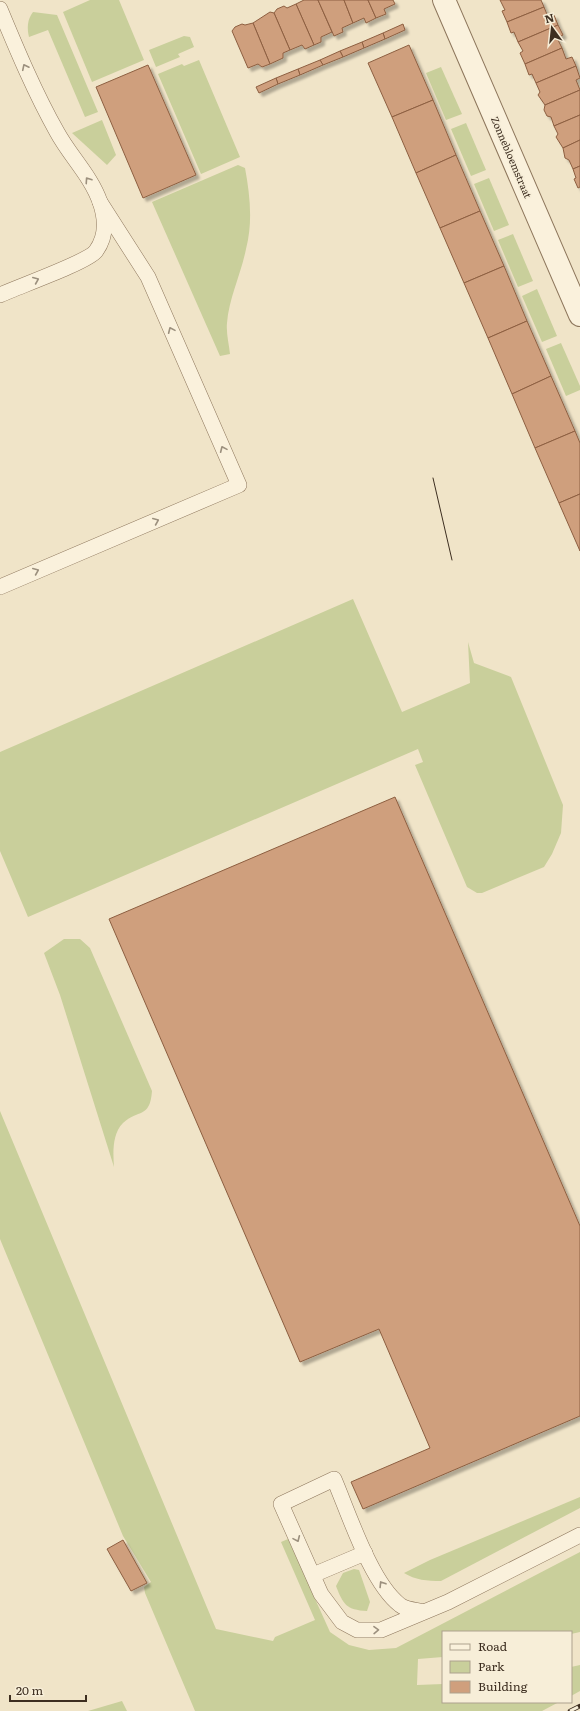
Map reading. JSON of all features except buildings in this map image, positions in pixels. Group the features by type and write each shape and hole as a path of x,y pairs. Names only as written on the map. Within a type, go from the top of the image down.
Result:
{"street":[{"name":"Zonnebloemstraat","path":"444,0 580,315"}],"lane":[{"path":"0,9 18,54 57,133 94,187 100,202 106,227 102,241 95,252 81,261 0,295"},
{"path":"0,587 239,485 148,277 100,202"},
{"path":"424,1612 401,1606 382,1588 365,1553 334,1480 281,1504 321,1594 342,1622 357,1630 381,1630 448,1602 580,1536"},
{"path":"313,1576 365,1553"}],"green space":[{"path":"90,0 119,0 144,60 92,82 63,12"},
{"path":"33,12 57,15 98,112 85,117 48,30 29,37 28,24"},
{"path":"184,36 190,37 194,47 178,54 180,57 156,67 149,50"},
{"path":"199,60 240,157 201,174 158,74 182,64 184,66"},
{"path":"441,67 462,114 446,120 426,73"},
{"path":"102,120 116,155 107,165 72,133"},
{"path":"466,123 486,170 471,176 451,129"},
{"path":"238,165 245,168 249,198 250,229 244,258 228,314 227,331 230,354 220,356 152,202"},
{"path":"489,178 509,225 494,231 474,184"},
{"path":"513,234 533,281 518,287 498,240"},
{"path":"537,289 557,336 542,342 522,296"},
{"path":"561,343 580,386 580,390 566,396 546,349"},
{"path":"353,599 402,712 470,683 468,642 474,663 511,677 563,805 561,833 552,854 544,867 482,893 477,893 467,887 415,765 423,762 418,749 28,917 0,851 0,752"},
{"path":"64,939 80,939 90,948 152,1091 151,1100 146,1110 128,1119 119,1127 115,1138 114,1167 60,995 44,953"},
{"path":"0,1111 216,1629 273,1641 275,1637 315,1620 281,1542 288,1539 330,1632 349,1645 369,1650 396,1648 580,1552 580,1632 572,1634 572,1631 442,1631 442,1657 418,1659 417,1685 442,1684 442,1703 557,1703 542,1711 195,1711 145,1593 144,1587 151,1582 123,1536 0,1239"},
{"path":"580,1497 580,1508 441,1581 421,1580 404,1573 430,1560"},
{"path":"354,1569 359,1570 370,1602 367,1611 354,1609 346,1605 343,1602 336,1586 343,1573"},
{"path":"580,1665 580,1691 572,1695 572,1667"},
{"path":"122,1701 127,1711 88,1711"}],"tram line":[{"path":"433,478 452,560"}],"railway":[{"path":"570,1711 580,1706"}]}
